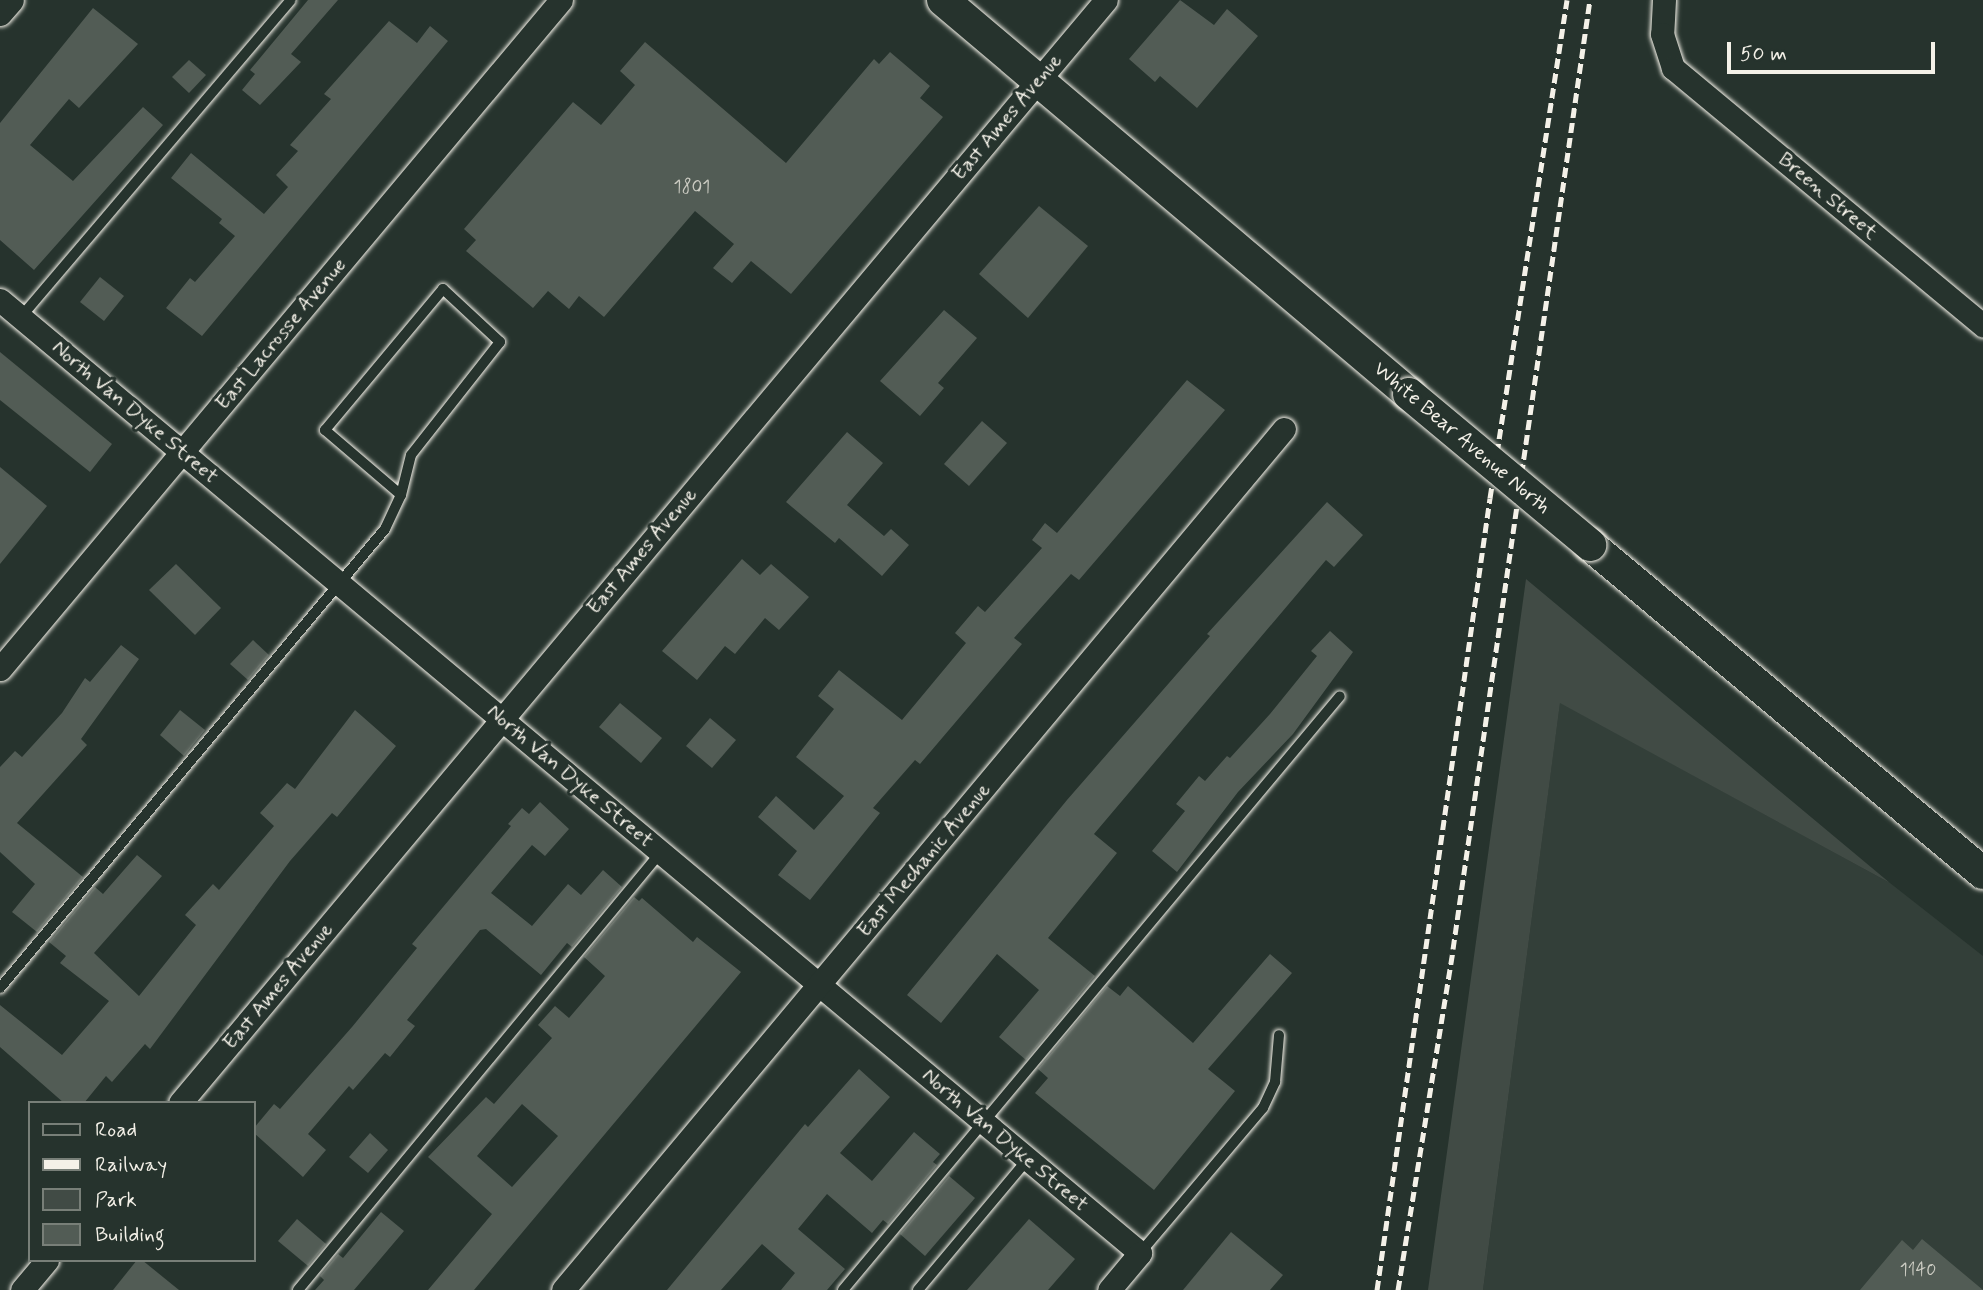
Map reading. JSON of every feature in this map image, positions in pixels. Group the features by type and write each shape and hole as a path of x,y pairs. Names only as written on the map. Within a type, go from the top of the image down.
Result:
{"main road":[{"name":"White Bear Avenue North","path":"943,0 1409,394 1983,873"}],"street":[{"path":"0,14 12,0"},
{"name":"East Lacrosse Avenue","path":"0,669 561,0"},
{"name":"East Ames Avenue","path":"182,1101 1105,0"},
{"name":"Breen Street","path":"1664,0 1662,34 1673,68 1983,325"},
{"name":"North Van Dyke Street","path":"0,300 1140,1253"},
{"name":"East Mechanic Avenue","path":"563,1290 1283,429"},
{"path":"1109,1290 1140,1253"},
{"path":"22,1290 45,1262"}],"lane":[{"path":"21,317 291,0"},
{"path":"0,988 385,529 401,495 411,455 500,342 443,289 325,430 401,495"},
{"path":"843,1290 1340,696"},
{"path":"298,1290 662,852"},
{"path":"1140,1253 1263,1108 1275,1082 1279,1035"},
{"path":"918,1290 1028,1159"}],"shaded area":[{"path":"1560,702 1890,883 1983,956 1983,1290 1483,1290"}],"green space":[{"path":"1526,579 1890,883 1560,703 1483,1290 1428,1290"}],"building":[{"path":"308,0 338,0 291,54 301,62 260,105 242,90 255,74 250,70"},
{"path":"1180,0 1214,25 1227,9 1258,36 1197,108 1160,76 1155,82 1129,59"},
{"path":"93,8 138,44 79,108 69,99 30,145 73,181 143,107 163,125 34,270 0,240 0,123"},
{"path":"389,21 417,43 430,26 448,41 202,336 166,308 190,278 195,282 235,236 219,223 222,219 171,178 191,153 264,214 288,187 276,175 298,151 290,145 331,99 324,94"},
{"path":"645,42 786,163 874,59 879,64 890,52 930,86 920,98 943,117 791,294 751,261 732,283 713,268 734,244 695,211 604,317 579,296 569,309 548,291 533,308 466,251 476,240 464,229 573,102 601,125 635,85 620,71"},
{"path":"189,60 206,75 189,93 172,77"},
{"path":"1039,206 1088,246 1028,318 979,274"},
{"path":"100,277 124,296 104,321 80,302"},
{"path":"944,310 977,338 938,383 944,388 920,416 880,381"},
{"path":"0,352 112,444 90,472 0,400"},
{"path":"1187,380 1225,410 1079,580 1071,574 1014,638 1022,644 920,764 915,760 873,808 880,813 810,900 778,875 797,851 758,817 776,796 814,830 844,796 796,757 834,709 818,696 839,670 902,720 966,643 955,633 978,606 985,612 1042,548 1032,540 1045,523 1057,533"},
{"path":"982,421 1007,443 969,486 944,464"},
{"path":"847,432 883,463 847,505 884,536 891,529 909,545 882,576 839,538 835,543 786,502"},
{"path":"0,467 47,506 0,564"},
{"path":"1327,502 1363,535 1334,567 1326,560 1094,834 1117,853 1048,938 1095,976 1026,1060 999,1037 1039,990 997,954 941,1023 907,995 1067,800 1210,636 1207,634"},
{"path":"742,559 760,575 771,564 809,597 779,630 765,618 735,654 725,646 697,680 662,651"},
{"path":"176,564 221,608 195,635 149,590"},
{"path":"1330,631 1353,652 1293,734 1238,792 1177,872 1152,851 1185,811 1176,804 1199,776 1205,781 1270,714 1317,656 1311,651"},
{"path":"253,640 269,655 248,680 230,664"},
{"path":"121,645 139,659 81,739 87,745 17,823 83,877 37,932 12,912 35,884 0,852 0,767 15,751 22,757 62,713 85,678 90,682"},
{"path":"620,703 662,738 641,763 599,727"},
{"path":"180,710 205,730 184,756 160,735"},
{"path":"355,710 396,746 337,817 332,813 290,861 150,1049 145,1044 112,1082 106,1076 86,1101 62,1101 0,1047 0,1005 62,1055 109,1001 60,963 66,956 49,942 95,887 103,894 137,855 162,876 94,953 139,996 196,925 185,915 213,884 219,890 274,826 260,813 287,783 295,789"},
{"path":"710,718 736,740 712,768 686,746"},
{"path":"540,802 569,829 545,856 532,845 491,893 532,926 568,884 581,895 603,870 622,887 572,947 567,943 541,975 486,929 480,930 407,1020 415,1026 390,1057 385,1053 353,1090 349,1086 308,1134 326,1150 303,1177 256,1135 256,1126 274,1104 280,1109 352,1027 417,948 412,944 511,826 508,824 522,808 529,814"},
{"path":"634,897 639,901 642,898 693,942 697,937 741,972 474,1290 428,1290 492,1214 428,1157 486,1097 494,1104 552,1038 538,1025 555,1006 569,1018 605,976 584,957","holes":["522,1104 558,1136 512,1187 477,1156"]},
{"path":"1270,954 1292,973 1208,1069 1235,1091 1154,1190 1035,1093 1048,1078 1038,1069 1107,986 1120,996 1128,986 1193,1043"},
{"path":"859,1069 890,1097 840,1153 872,1181 914,1132 940,1154 933,1162 937,1165 888,1224 883,1220 872,1233 827,1194 798,1229 845,1269 827,1290 781,1290 795,1273 762,1244 721,1290 667,1290 805,1124 808,1127"},
{"path":"370,1133 388,1150 368,1173 349,1157"},
{"path":"949,1176 975,1198 925,1256 900,1234"},
{"path":"381,1212 404,1231 354,1290 315,1290 324,1280 320,1276 338,1254 343,1258"},
{"path":"297,1219 326,1244 308,1266 278,1241"},
{"path":"1029,1219 1075,1259 1048,1290 967,1290"},
{"path":"1231,1232 1283,1275 1270,1290 1183,1290"},
{"path":"1922,1239 1983,1290 1860,1290 1902,1240 1913,1250"},
{"path":"135,1262 144,1262 179,1290 113,1290"}],"railway":[{"path":"1377,1290 1490,498 1567,0"},
{"path":"1398,1290 1453,949 1590,0"}]}
